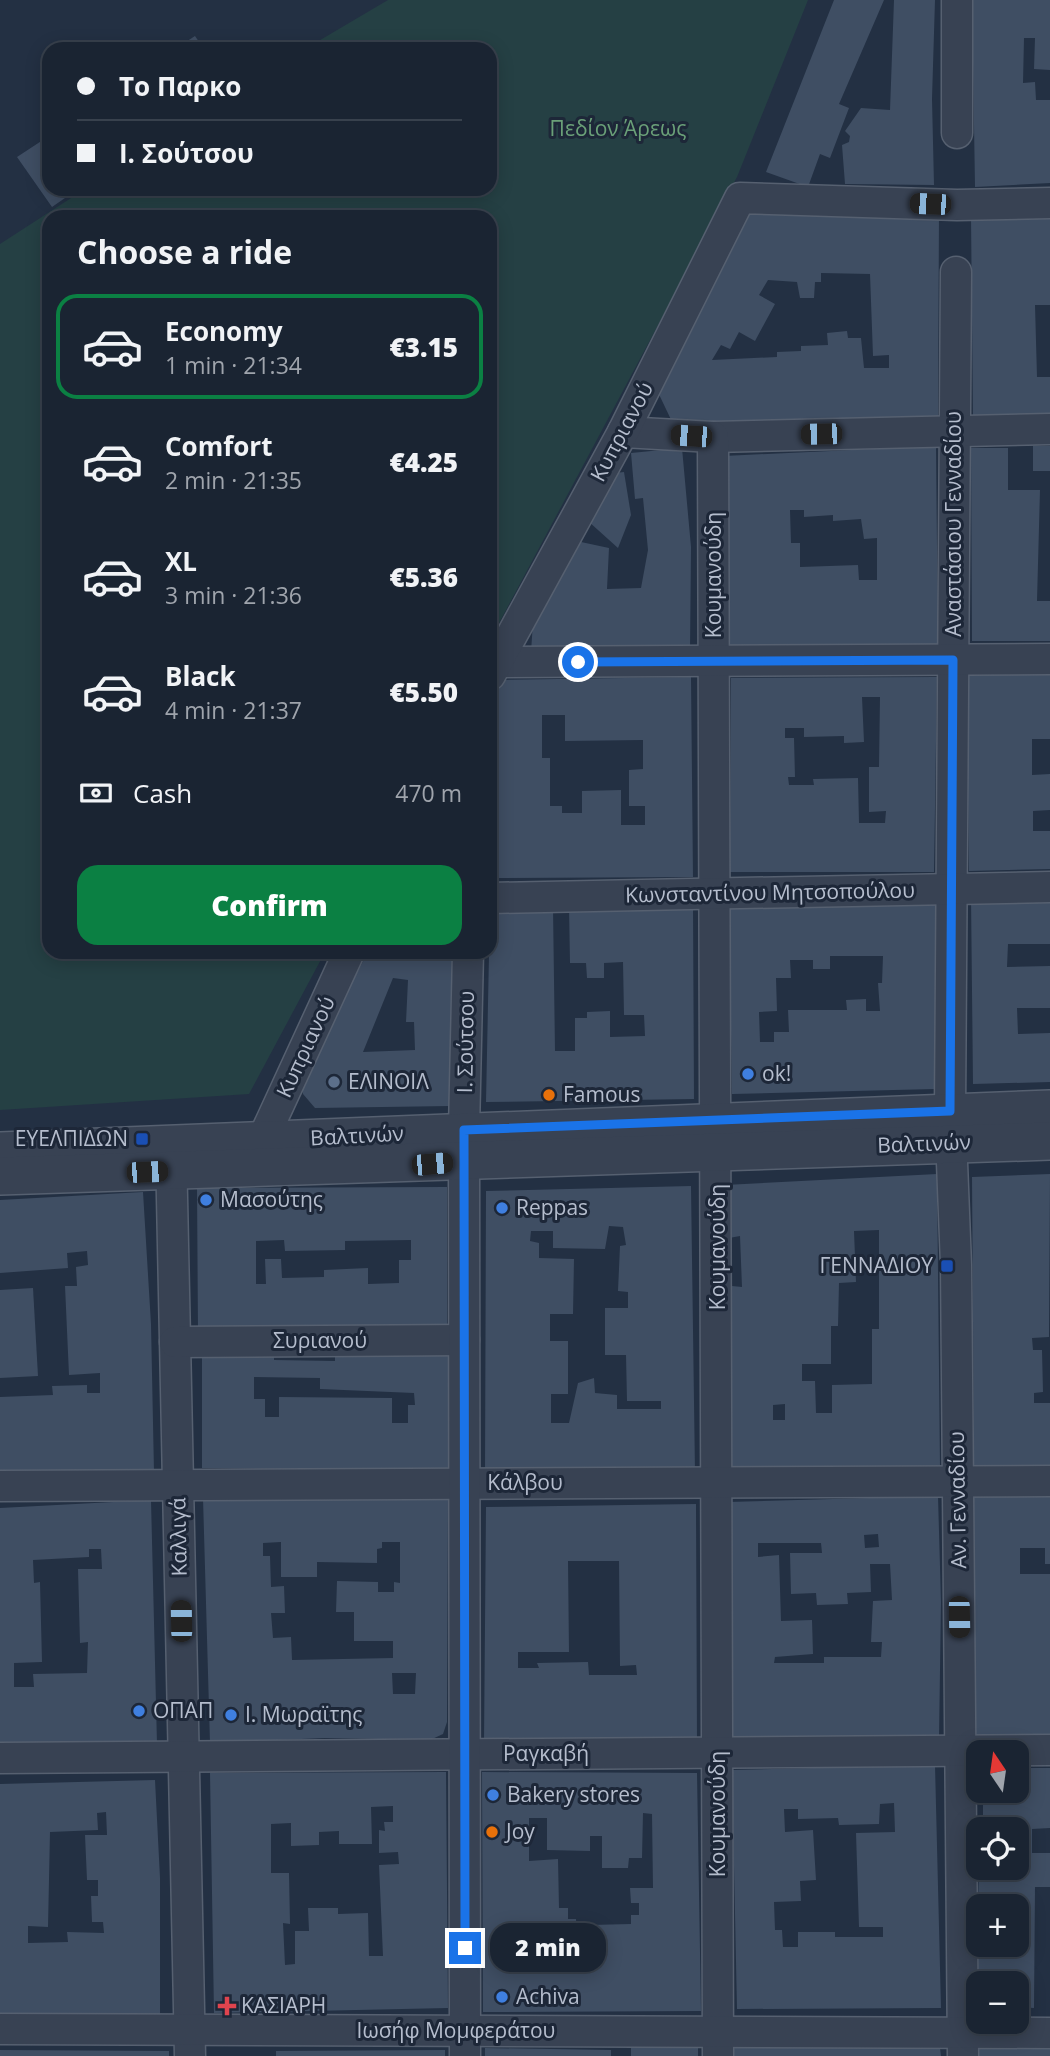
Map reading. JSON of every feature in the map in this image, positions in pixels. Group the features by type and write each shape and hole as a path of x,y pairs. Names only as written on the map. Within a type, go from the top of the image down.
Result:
{"street":[{"path":"957,0 957,133"},
{"name":"Κυπριανού","path":"497,661 624,432 740,198 957,205 1050,203"},
{"name":"Αναστάσιου Γενναδίου","path":"950,1127 956,272"},
{"path":"624,432 713,437 1050,429"},
{"name":"Κουμανούδη","path":"713,437 718,1136 718,2044"},
{"path":"497,668 715,662 1050,659"},
{"name":"Κωνσταντίνου Μητσοπούλου","path":"497,898 1050,887"},
{"name":"Κυπριανού","path":"262,1142 346,959"},
{"name":"Ι. Σούτσου","path":"465,2043 464,1146 468,959"},
{"name":"Βαλτινών","path":"0,1176 171,1158 950,1127 1050,1109"},
{"name":"Βαλτινών","path":"950,1127 1050,1141"},
{"name":"Αν. Γενναδίου","path":"950,1127 956,1265 963,2045"},
{"name":"Βαλτινών","path":"0,1151 171,1158 262,1142 464,1146"},
{"name":"Καλλιγά","path":"171,1158 190,2043"},
{"name":"Συριανού","path":"175,1342 464,1340"},
{"name":"Κάλβου","path":"0,1486 1050,1481"},
{"name":"Ραγκαβή","path":"0,1758 961,1752 1050,1749"},
{"name":"Ιωσήφ Μομφεράτου","path":"0,2029 190,2043 963,2045 1050,2033"}],"green space":[{"name":"Πεδίον Άρεως","path":"388,0 808,0 737,177 497,627 497,210 53,210 74,196 497,196 497,42 317,42"},
{"name":"Πεδίον Άρεως","path":"42,217 42,959 321,959 249,1094 0,1110 0,244"}],"building":[{"path":"834,0 884,0 839,104 849,108 830,158 820,154 808,187 766,172"},
{"path":"894,0 935,0 932,99 934,185 845,184 842,145 849,142 850,136 845,131 861,108 890,110"},
{"path":"972,0 1050,0 1050,70 1034,69 1035,38 1024,38 1023,83 1035,82 1036,100 1050,100 1050,183 975,187"},
{"path":"195,36 199,42 186,42"},
{"path":"42,141 42,193 17,157"},
{"path":"44,196 68,196 52,207"},
{"path":"745,209 939,213 938,419 675,428 655,386","holes":["821,273 870,274 873,356 889,355 889,368 864,368 861,338 848,338 847,331 827,333 828,345 801,346 801,351 777,352 777,357 712,360 721,345 730,349 739,332 755,341 775,304 759,295 768,280 797,282 800,298 814,298 815,282 821,282"]},
{"path":"971,216 1050,216 1050,305 1035,305 1037,377 1050,377 1050,416 973,419"},
{"path":"936,446 938,646 726,649 724,456","holes":["790,510 804,510 804,517 833,515 833,521 861,519 864,539 877,538 877,580 859,580 858,565 800,567 800,543 791,543"]},
{"path":"1033,446 1050,446 1050,471 1033,471"},
{"path":"682,448 691,547 690,652 531,652 533,622 581,542 609,548 607,589 641,588 648,550 643,498 635,499 631,453"},
{"path":"971,448 1008,448 1008,490 1040,490 1037,601 1050,601 1050,641 972,641"},
{"path":"624,472 631,515 618,548 588,521 615,473"},
{"path":"1050,669 1050,739 1032,739 1032,775 1050,774 1050,810 1033,811 1033,831 1050,831 1050,869 969,871 967,671"},
{"path":"691,677 693,877 497,878 499,680","holes":["542,715 565,715 565,741 643,740 643,769 629,770 629,806 645,806 645,825 621,825 621,790 582,791 582,813 562,813 562,806 550,806 550,758 542,758"]},
{"path":"937,677 934,872 730,872 731,678","holes":["862,697 880,697 879,767 869,767 869,812 886,811 885,823 859,823 858,778 813,779 814,785 789,785 788,777 795,777 794,738 785,738 785,728 804,728 804,737 844,736 844,743 864,742"]},
{"path":"971,897 1050,898 1050,944 1008,944 1007,967 1050,966 1050,1008 1017,1008 1018,1034 1050,1033 1050,1082 973,1084"},
{"path":"936,899 935,1089 732,1094 729,903","holes":["830,956 883,956 882,983 878,983 880,1011 866,1011 866,999 846,1000 847,1010 788,1010 789,1032 774,1032 774,1042 760,1042 759,1012 777,1011 776,978 791,978 790,960 813,960 813,969 830,969"]},
{"path":"693,904 694,1099 486,1102 489,959 497,959 497,906 553,907 555,1051 575,1051 575,1018 587,1018 587,1012 610,1011 610,1037 645,1036 644,1015 624,1015 623,962 604,963 604,978 587,978 586,963 570,963 569,906"},
{"path":"364,959 454,959 451,1106 315,1108 303,1094 300,1081","holes":["393,978 408,980 406,1022 414,1022 415,1050 363,1052"]},
{"path":"937,1174 940,1467 732,1468 732,1286 742,1287 740,1236 729,1238 725,1185","holes":["879,1230 879,1329 872,1329 872,1384 832,1385 832,1413 816,1413 815,1381 802,1381 802,1364 831,1364 831,1326 838,1326 839,1283 856,1282 854,1231","785,1404 785,1420 773,1420 773,1405"]},
{"path":"1050,1174 1049,1337 1032,1338 1033,1350 1042,1350 1043,1392 1034,1393 1034,1403 1050,1403 1050,1465 974,1466 972,1177"},
{"path":"691,1186 695,1473 485,1473 486,1191","holes":["609,1226 623,1227 626,1245 620,1246 618,1291 628,1292 628,1308 605,1308 605,1355 626,1355 627,1401 661,1401 661,1409 617,1409 617,1395 595,1393 594,1378 578,1383 569,1423 551,1423 551,1394 568,1394 568,1341 550,1341 550,1314 573,1314 574,1259 539,1258 539,1243 530,1241 531,1231 553,1231 553,1248 605,1249"]},
{"path":"447,1187 447,1328 198,1333 197,1188","holes":["284,1240 285,1251 345,1250 345,1241 411,1240 411,1260 399,1260 399,1283 368,1284 368,1268 324,1270 324,1277 282,1278 281,1259 265,1259 266,1284 256,1284 256,1241"]},
{"path":"143,1192 151,1324 154,1472 0,1479 0,1397 53,1395 52,1386 87,1385 87,1393 100,1393 100,1373 69,1375 65,1286 77,1286 76,1267 88,1265 87,1251 67,1253 68,1268 0,1273 0,1200"},
{"path":"33,1288 38,1376 0,1378 0,1290"},
{"path":"449,1346 451,1470 202,1468 202,1349 274,1349 274,1360 335,1361 335,1347","holes":["254,1377 320,1378 320,1389 414,1393 415,1405 408,1405 408,1423 392,1423 392,1398 279,1397 279,1417 265,1417 265,1399 254,1399"]},
{"path":"974,1494 1050,1494 1050,1564 1045,1564 1045,1548 1020,1548 1020,1574 1050,1574 1050,1737 973,1736"},
{"path":"938,1496 941,1602 939,1738 730,1736 728,1502","holes":["878,1534 879,1547 865,1548 864,1535","758,1543 821,1543 822,1553 790,1553 791,1594 816,1593 817,1605 848,1604 847,1593 871,1592 870,1564 890,1564 892,1600 873,1601 871,1642 882,1642 881,1657 824,1657 824,1663 774,1663 775,1657 813,1654 812,1620 781,1621 779,1555 758,1557"]},
{"path":"203,1498 448,1499 447,1722 443,1734 430,1740 325,1738 210,1743","holes":["281,1542 281,1577 317,1577 317,1562 377,1563 377,1549 382,1548 382,1542 400,1542 400,1583 394,1582 394,1592 378,1592 378,1582 337,1581 336,1612 354,1612 354,1641 393,1641 393,1658 292,1660 291,1637 273,1638 271,1613 285,1613 284,1586 271,1587 270,1556 263,1556 263,1543","392,1673 416,1673 415,1694 393,1694"]},
{"path":"151,1500 157,1744 0,1747 0,1508","holes":["89,1549 101,1549 102,1569 78,1569 80,1643 88,1642 87,1673 33,1674 34,1687 14,1687 14,1663 42,1662 40,1582 34,1583 33,1560 89,1557"]},
{"path":"696,1504 697,1742 484,1742 486,1507","holes":["568,1561 619,1561 620,1666 636,1665 637,1675 589,1675 588,1662 537,1663 539,1668 518,1668 518,1652 569,1652"]},
{"path":"935,1765 941,2008 737,2009 732,1770","holes":["894,1803 895,1832 856,1833 859,1927 883,1927 883,1937 835,1937 835,1932 798,1932 798,1947 783,1947 782,1930 775,1930 774,1902 801,1901 800,1881 816,1880 813,1830 785,1832 784,1809 798,1809 798,1819 838,1818 839,1825 879,1824 880,1804"]},
{"path":"1029,1768 1050,1768 1050,1828 1032,1829 1032,1853 1050,1853 1050,1887 1035,1887 1034,2008 1029,2008 1029,1971 978,1971 978,1957 1029,1957 1029,1894 978,1894 979,1880 1029,1880 1029,1817 983,1817 983,1803 1029,1803"},
{"path":"446,1772 448,2008 214,2013 210,1773","holes":["393,1806 393,1822 384,1822 385,1831 379,1830 379,1853 398,1852 399,1864 379,1865 383,1956 369,1956 368,1913 338,1914 338,1908 308,1908 309,1931 295,1931 295,1964 285,1965 283,1923 290,1924 289,1873 271,1873 271,1824 291,1823 291,1846 319,1845 319,1832 339,1831 339,1844 372,1844 371,1807"]},
{"path":"482,1772 697,1773 701,2011 483,2012","holes":["643,1813 652,1814 653,1888 630,1888 631,1903 639,1903 639,1915 631,1915 631,1924 590,1925 590,1943 596,1943 596,1952 565,1952 564,1943 577,1942 576,1919 568,1919 568,1908 559,1908 558,1859 529,1861 529,1818 547,1818 547,1850 590,1851 590,1836 602,1836 602,1868 628,1868 629,1858 642,1858"]},
{"path":"155,1780 160,1878 160,2014 0,2015 0,1784","holes":["106,1812 107,1835 85,1835 87,1880 98,1880 98,1896 91,1896 92,1922 103,1922 104,1933 67,1932 68,1942 28,1943 28,1926 48,1927 50,1832 98,1830 97,1813"]},
{"path":"975,2045 1050,2047 1050,2056 975,2056"},
{"path":"631,2046 698,2046 698,2056 631,2056"},
{"path":"731,2046 940,2048 941,2056 731,2056"},
{"path":"485,2048 611,2050 611,2056 485,2056"},
{"path":"0,2050 169,2051 169,2056 0,2056"},
{"path":"445,2050 445,2056 276,2056 276,2051"}],"place":[{"name":"ok!","path":"748,1074"},
{"name":"ΕΛΙΝΟΙΛ","path":"334,1082"},
{"name":"Famous","path":"549,1095"},
{"name":"ΕΥΕΛΠΙΔΩΝ","path":"142,1139"},
{"name":"Μασούτης","path":"206,1200"},
{"name":"Reppas","path":"502,1208"},
{"name":"ΓΕΝΝΑΔΙΟΥ","path":"947,1266"},
{"name":"ΟΠΑΠ","path":"139,1711"},
{"name":"Ι. Μωραϊτης","path":"231,1715"},
{"name":"Bakery stores","path":"493,1795"},
{"name":"Joy","path":"492,1832"},
{"name":"Achiva","path":"502,1997"},
{"name":"ΚΑΣΙΑΡΗ","path":"227,2006"}],"route":[{"path":"465,1948 464,1130 950,1111 953,660 578,662"}]}
